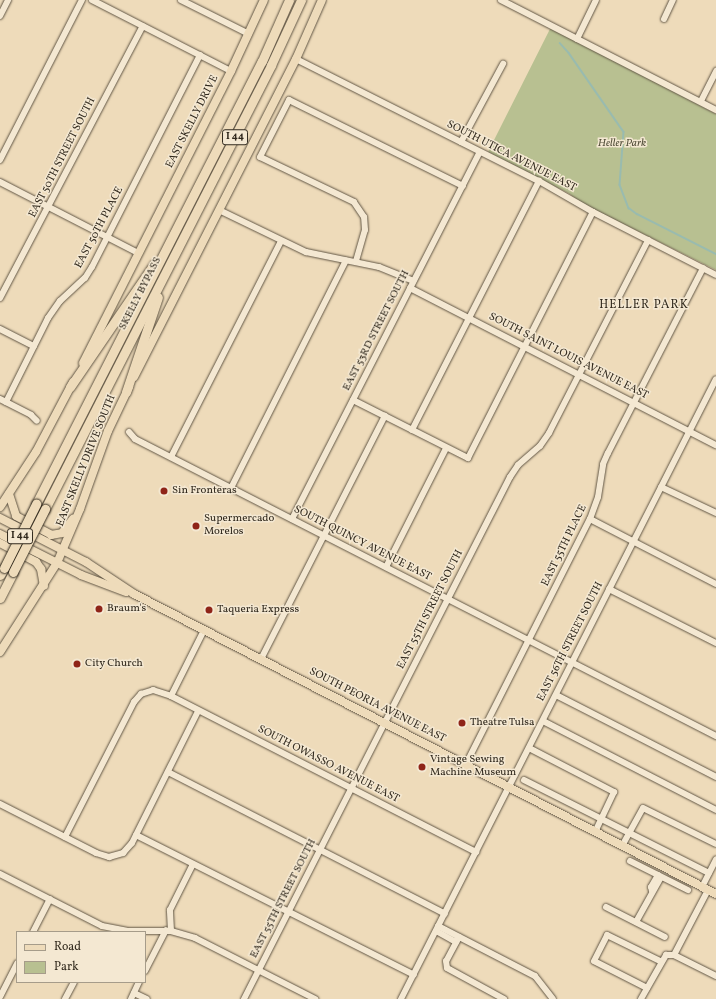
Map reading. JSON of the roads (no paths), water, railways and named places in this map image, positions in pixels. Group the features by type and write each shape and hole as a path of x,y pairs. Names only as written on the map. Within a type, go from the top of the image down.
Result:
{"highway":[{"name":"SKELLY BYPASS","path":"2,571 262,60 289,0"},
{"name":"SKELLY BYPASS","path":"0,598 271,65 300,0"},
{"path":"70,387 172,238"},
{"path":"126,392 166,273"}],"main road":[{"name":"EAST SKELLY DRIVE","path":"138,252 231,71 264,0"},
{"path":"219,210 296,59 322,0"},
{"name":"EAST SKELLY DRIVE SOUTH","path":"0,652 44,586 57,563 80,509 108,431 126,392 219,210"},
{"path":"0,507 36,452 138,252"},
{"path":"9,494 16,516 51,535 62,533 80,509"},
{"name":"SOUTH PEORIA AVENUE EAST","path":"0,518 106,574 134,594 709,890"},
{"name":"SOUTH PEORIA AVENUE EAST","path":"0,534 102,584 134,594"},
{"path":"0,543 36,562 41,569 44,586"}],"street":[{"path":"0,16 8,0"},
{"path":"0,160 82,0"},
{"path":"92,0 231,71"},
{"path":"181,0 249,34"},
{"path":"501,0 716,110"},
{"path":"577,39 596,0"},
{"path":"664,19 673,0"},
{"name":"EAST 50TH STREET SOUTH","path":"0,298 50,207 143,26"},
{"name":"EAST 50TH PLACE","path":"3,401 54,308 85,278 108,237 200,55"},
{"name":"SOUTH UTICA AVENUE EAST","path":"296,59 539,182 593,212 716,275"},
{"path":"461,142 503,64"},
{"path":"701,101 716,71"},
{"path":"356,261 365,230 364,217 354,202 260,157 289,100 463,186"},
{"name":"EAST 53RD STREET SOUTH","path":"292,519 480,152"},
{"path":"0,182 138,252"},
{"path":"412,430 539,182"},
{"path":"219,210 306,252 356,261 379,267 414,281"},
{"path":"353,400 468,458 593,212"},
{"name":"EAST 55TH STREET SOUTH","path":"244,999 510,477 544,440 648,240"},
{"path":"171,457 281,241"},
{"path":"231,488 346,260"},
{"name":"EAST 55TH PLACE","path":"466,764 590,519 598,497 603,464 703,268"},
{"name":"SOUTH SAINT LOUIS AVENUE EAST","path":"410,288 690,430 716,445"},
{"path":"0,329 34,346"},
{"name":"EAST 56TH STREET SOUTH","path":"402,999 716,379"},
{"path":"3,401 31,415 37,421"},
{"path":"261,659 385,416"},
{"name":"SOUTH QUINCY AVENUE EAST","path":"129,432 135,439 716,736"},
{"path":"386,567 446,448"},
{"path":"662,487 716,513"},
{"path":"590,519 716,584"},
{"path":"609,589 716,643"},
{"path":"65,837 136,698 153,690 171,696 204,630"},
{"path":"556,695 716,777"},
{"name":"SOUTH OWASSO AVENUE EAST","path":"171,696 476,852"},
{"path":"0,804 102,856 123,853 136,834 198,711"},
{"path":"543,721 716,810"},
{"path":"529,748 614,792 595,832"},
{"path":"168,772 445,914"},
{"path":"524,780 709,873"},
{"path":"622,846 643,808 716,844"},
{"path":"136,834 414,975"},
{"path":"674,955 709,890 709,873 716,859"},
{"path":"630,861 688,890"},
{"path":"146,969 168,930 170,910 193,864"},
{"path":"636,922 652,891 651,887 664,867"},
{"path":"0,874 102,926 127,931 168,930 195,938 314,999"},
{"path":"34,931 50,899"},
{"path":"606,907 665,937"},
{"path":"100,931 102,926"},
{"path":"437,929 535,976 552,999"},
{"path":"647,988 594,961 607,935 660,961"},
{"path":"457,939 445,966 504,999"},
{"path":"641,999 660,961 666,955 674,955 716,976"},
{"path":"0,997 16,965"},
{"path":"65,999 73,983"},
{"path":"131,999 139,983"},
{"path":"134,993 146,999"}],"waterway":[{"path":"560,43 569,53 624,132 620,185 629,208 637,214 716,254"}],"place":[{"name":"Sin Fronteras","path":"164,491"},
{"name":"Supermercado Morelos","path":"196,526"},
{"name":"Braum's","path":"99,609"},
{"name":"Taqueria Express","path":"209,610"},
{"name":"City Church","path":"77,664"},
{"name":"Theatre Tulsa","path":"462,723"},
{"name":"Vintage Sewing Machine Museum","path":"422,767"}],"district":[{"name":"HELLER PARK","path":"644,306"}],"park label":[{"name":"Heller Park","path":"622,144"}]}
